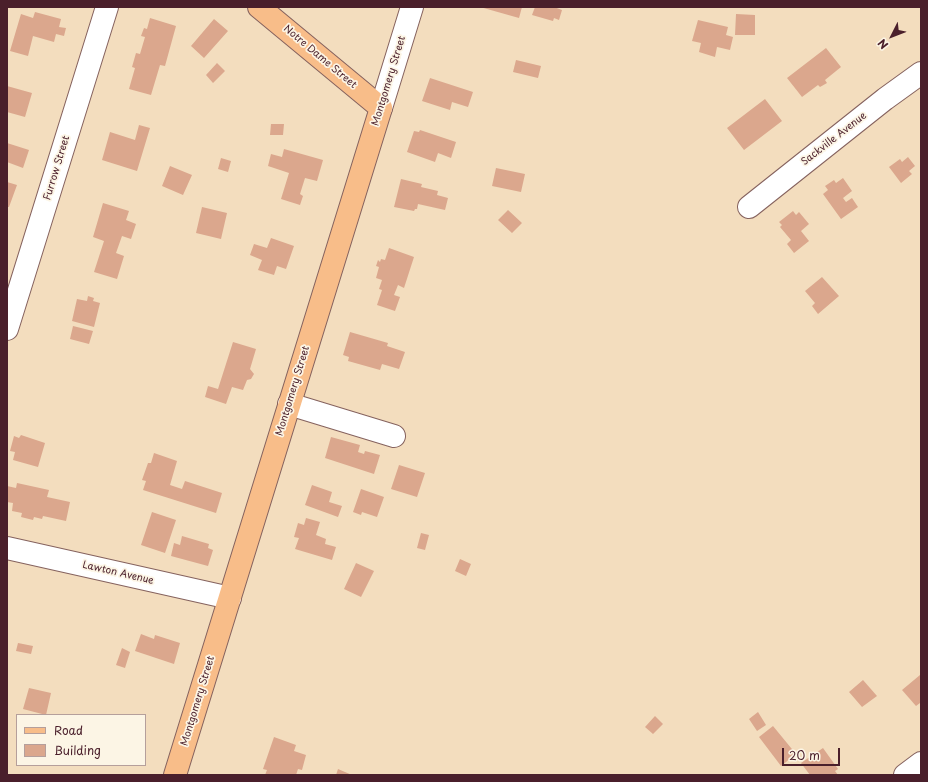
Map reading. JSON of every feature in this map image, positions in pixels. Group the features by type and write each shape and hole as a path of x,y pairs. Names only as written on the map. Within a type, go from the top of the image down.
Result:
{"main road":[{"name":"Notre Dame Street","path":"266,10 381,108"},
{"name":"Montgomery Street","path":"175,775 381,108"}],"street":[{"name":"Furrow Street","path":"7,329 107,7"},
{"name":"Montgomery Street","path":"381,108 412,7"},
{"name":"Sackville Avenue","path":"748,207 885,99 921,73"},
{"path":"289,404 394,436"},
{"name":"Lawton Avenue","path":"7,548 230,598"},
{"path":"905,775 921,763"}],"building":[{"path":"480,7 522,7 519,18"},
{"path":"535,7 554,7 562,10 559,20 554,18 553,21 532,15"},
{"path":"35,12 61,19 59,27 66,28 64,36 56,34 54,42 33,36 28,56 10,51 21,14 33,18"},
{"path":"736,14 755,15 755,35 735,35"},
{"path":"150,18 176,26 165,66 160,65 151,95 129,89 135,68 132,67 136,53 140,54 145,37 141,36 144,28 147,29"},
{"path":"214,19 228,31 204,58 191,46"},
{"path":"698,20 728,27 726,35 733,37 730,50 717,47 715,57 699,52 701,43 692,41"},
{"path":"826,48 841,67 825,80 827,83 820,87 818,85 802,97 787,78"},
{"path":"516,60 541,66 538,78 513,72"},
{"path":"217,63 225,71 213,83 206,75"},
{"path":"430,78 473,92 468,107 452,102 450,110 422,101"},
{"path":"7,86 32,93 25,117 7,112"},
{"path":"765,99 782,121 744,150 727,128"},
{"path":"271,124 284,124 283,135 270,135"},
{"path":"139,125 150,128 137,171 102,160 110,132 135,140"},
{"path":"420,130 456,142 451,158 438,153 435,162 407,152 414,131 419,132"},
{"path":"7,143 29,150 23,168 7,162"},
{"path":"284,149 323,160 317,181 305,178 300,194 303,196 300,205 281,199 289,173 268,166 271,154 282,157"},
{"path":"908,157 915,166 909,171 912,174 901,183 889,167 900,159 902,162"},
{"path":"221,158 231,161 228,172 218,169"},
{"path":"170,166 192,175 183,195 162,186"},
{"path":"496,168 525,174 521,192 492,186"},
{"path":"843,178 852,191 843,198 846,202 852,198 858,207 841,219 823,194 828,190 825,186 834,180 836,183"},
{"path":"401,179 422,184 421,187 438,191 437,195 448,198 445,210 418,204 417,209 414,211 394,207"},
{"path":"7,182 17,185 9,207 7,207"},
{"path":"103,203 129,211 126,220 136,224 131,239 122,236 116,253 124,256 117,279 94,272 104,241 93,237"},
{"path":"202,207 227,213 221,239 196,233"},
{"path":"508,210 522,223 512,233 498,220"},
{"path":"793,211 796,215 799,212 809,224 801,231 809,241 794,253 787,244 791,240 780,227 782,225 779,222"},
{"path":"271,238 294,246 286,269 277,266 274,275 258,270 262,260 250,255 254,244 267,248"},
{"path":"389,248 414,257 404,288 398,285 394,295 400,297 395,311 377,305 382,290 379,289 382,280 376,278 379,267 376,266 378,260 380,262 381,259 385,260"},
{"path":"822,277 839,296 818,314 812,306 815,303 805,291"},
{"path":"88,296 94,298 93,301 100,303 94,327 72,321 77,299 87,301"},
{"path":"73,326 93,331 89,344 70,339"},
{"path":"350,332 388,343 387,346 405,352 399,369 382,364 380,370 348,361 349,357 343,355"},
{"path":"233,342 256,349 250,369 254,374 251,379 247,380 243,390 232,387 226,404 205,397 208,386 218,389"},
{"path":"21,435 45,443 38,467 13,460 15,452 10,451 14,436 19,438"},
{"path":"331,437 360,445 358,452 364,454 365,451 380,455 374,474 325,458"},
{"path":"154,453 177,461 170,485 182,489 185,481 222,493 216,513 143,490 146,481 142,480 148,463 151,463"},
{"path":"399,465 425,473 417,497 391,489"},
{"path":"17,483 49,490 47,497 70,502 66,521 43,516 42,519 34,517 33,520 21,517 22,513 12,511 13,503 7,502 7,486 16,488"},
{"path":"312,485 332,492 329,502 342,506 338,517 305,505"},
{"path":"361,489 384,497 377,517 362,512 361,515 353,512"},
{"path":"152,512 176,520 165,553 141,545"},
{"path":"306,518 320,522 316,535 326,539 325,544 336,547 332,560 295,549 299,538 294,537 298,523 304,525"},
{"path":"421,533 429,535 425,550 417,548"},
{"path":"182,536 209,544 208,548 213,550 208,566 171,556 174,543 180,545"},
{"path":"460,559 471,564 466,576 455,571"},
{"path":"356,563 374,571 361,597 344,589"},
{"path":"141,634 154,639 155,635 180,643 174,664 135,651"},
{"path":"18,643 33,646 31,654 16,651"},
{"path":"122,648 130,652 125,668 116,665"},
{"path":"920,675 921,704 920,703 916,706 902,690"},
{"path":"863,680 877,696 862,707 849,692"},
{"path":"29,688 51,693 46,714 23,709"},
{"path":"758,712 766,725 757,731 749,719"},
{"path":"655,716 663,724 653,734 645,727"},
{"path":"773,726 796,754 781,766 759,737"},
{"path":"274,737 296,745 294,751 306,755 302,770 298,769 296,775 265,775 267,770 263,769"},
{"path":"823,748 838,769 835,771 838,775 810,775 801,763"},
{"path":"338,769 352,775 336,775"}]}
